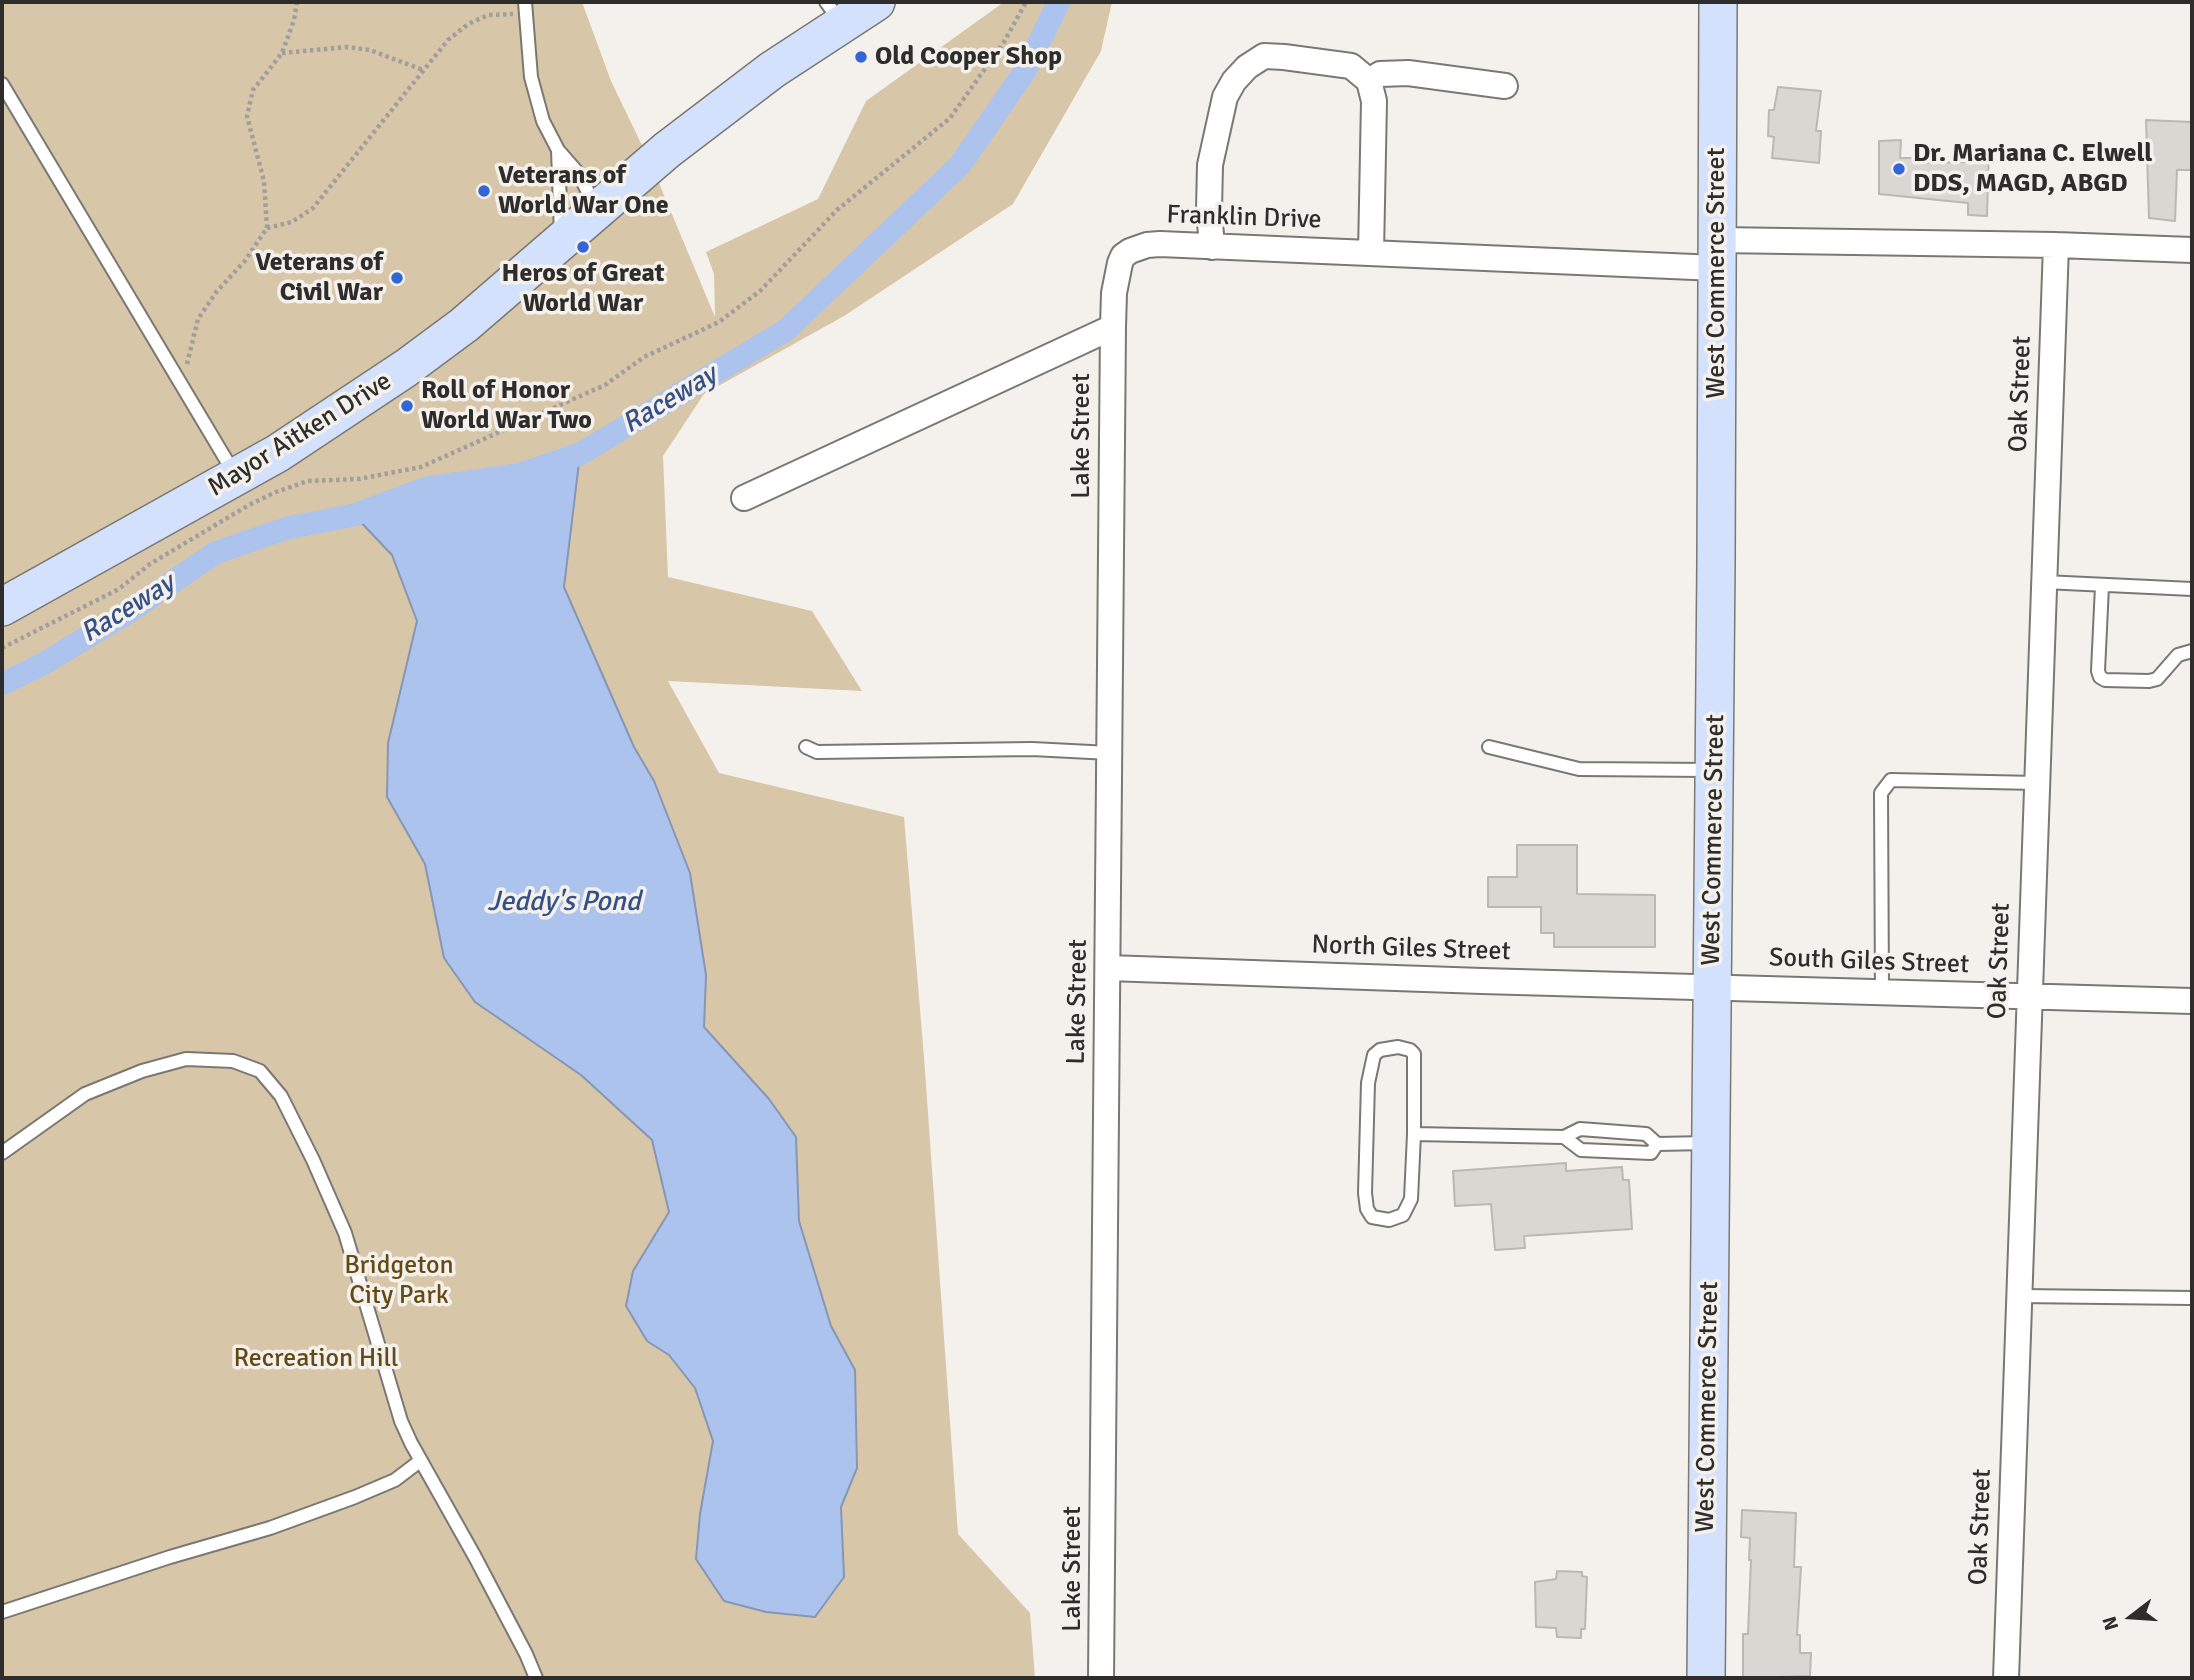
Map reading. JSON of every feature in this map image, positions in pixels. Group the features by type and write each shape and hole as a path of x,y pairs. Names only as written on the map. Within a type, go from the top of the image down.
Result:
{"street":[{"name":"Mayor Aitken Drive","path":"2,607 278,453 406,368 464,325 667,150 772,70 834,13 876,2"},
{"name":"West Commerce Street","path":"1706,1678 1718,2"},
{"path":"1212,247 1209,210 1212,148 1225,97 1234,81 1247,67 1264,56 1351,66 1369,81 1374,101 1371,253"},
{"path":"1369,81 1380,74 1408,73 1504,86"},
{"name":"Franklin Drive","path":"1112,327 1114,293 1120,263 1130,251 1147,245 1371,253 1717,254 2056,245 2192,250"},
{"name":"Oak Street","path":"2006,1678 2056,245"},
{"path":"744,498 1112,327"},
{"name":"Lake Street","path":"1101,1678 1112,327"},
{"name":"North Giles Street","path":"1108,968 1712,988"},
{"name":"South Giles Street","path":"1712,988 2192,1000"}],"lane":[{"path":"525,8 531,77 543,121 558,150 578,173 598,210"},
{"path":"2,84 236,477"},
{"path":"558,150 561,242"},
{"path":"2044,582 2192,589"},
{"path":"2102,586 2098,671 2100,677 2105,680 2157,679 2178,655 2192,651"},
{"path":"806,747 817,752 1032,749 1110,752"},
{"path":"1489,747 1578,769 1714,771"},
{"path":"1882,992 1881,793 1891,780 2037,783"},
{"path":"1398,1047 1414,1054 1414,1134 1411,1199 1403,1215 1390,1220 1371,1217 1365,1193 1368,1083 1374,1055 1380,1050 1398,1047"},
{"path":"2,1153 85,1094 142,1071 186,1059 233,1061 260,1071 281,1096 345,1233 401,1421 420,1461 482,1569 536,1678"},
{"path":"1414,1134 1564,1137 1580,1129 1647,1134 1657,1144 1711,1143"},
{"path":"1622,1132 1622,1152"},
{"path":"1564,1137 1581,1150 1651,1153 1657,1144"},
{"path":"2019,1296 2192,1298"},
{"path":"2,1612 170,1557 270,1528 395,1480 420,1461"}],"path":[{"path":"182,385 198,320 217,291 244,262 267,228 264,181 247,116 253,90 282,52 294,20 297,2"},
{"path":"2,648 119,589 150,564 249,505 276,492 308,481 359,480 421,467 605,385 645,356 719,322 760,291 837,210 950,118 1004,42 1026,2"},
{"path":"267,228 292,222 313,208 448,40 468,24 488,15 525,8"},
{"path":"282,52 347,47 370,50 424,71"}],"green space":[{"name":"Bridgeton City Park","path":"2,2 582,2 611,81 651,164 715,317 714,274 706,252 818,199 866,101 1004,2 1112,2 1101,51 1013,204 844,316 704,394 663,456 668,577 812,611 862,691 668,681 719,773 904,817 958,1534 1030,1613 1035,1678 2,1678"}],"water":[{"name":"Jeddy's Pond","path":"580,454 564,587 634,747 654,781 690,873 706,975 704,1027 769,1099 796,1137 799,1221 831,1326 855,1370 857,1468 841,1507 844,1577 815,1617 766,1612 724,1601 696,1559 700,1514 713,1441 695,1388 669,1355 647,1341 626,1306 633,1271 669,1212 652,1140 581,1075 475,1002 444,958 425,864 387,797 388,743 417,621 392,555 354,515 427,488 518,475"}],"building":[{"path":"1778,87 1821,91 1816,131 1821,131 1819,163 1772,158 1774,137 1768,136 1769,110 1774,110"},
{"path":"2146,120 2192,122 2191,170 2177,170 2175,221 2149,218"},
{"path":"1901,140 1900,158 1919,158 1919,163 1970,162 1970,150 1989,150 1987,216 1968,215 1968,203 1879,194 1879,141"},
{"path":"1517,845 1577,845 1577,894 1655,895 1655,947 1554,947 1554,933 1541,933 1541,907 1488,907 1488,877 1517,877"},
{"path":"1566,1163 1566,1171 1622,1167 1623,1180 1629,1180 1632,1229 1524,1236 1525,1248 1495,1250 1491,1204 1455,1206 1453,1171"},
{"path":"1742,1510 1796,1513 1794,1567 1801,1567 1797,1635 1800,1635 1800,1653 1811,1653 1810,1676 1743,1678 1743,1634 1748,1634 1751,1560 1750,1538 1741,1537"},
{"path":"1557,1571 1582,1572 1582,1576 1587,1577 1585,1629 1581,1629 1581,1638 1557,1637 1556,1628 1536,1627 1535,1582 1556,1579"}],"waterway":[{"name":"Raceway","path":"2,684 43,664 127,613 215,553 287,528 354,515 427,488 518,475 580,454 786,330 960,165 1025,71 1059,2"}],"place":[{"name":"Old Cooper Shop","path":"861,57"},
{"name":"Dr. Mariana C. Elwell DDS, MAGD, ABGD","path":"1899,169"},
{"name":"Veterans of World War One","path":"484,191"},
{"name":"Heros of Great World War","path":"583,247"},
{"name":"Veterans of Civil War","path":"397,278"},
{"name":"Roll of Honor World War Two","path":"407,406"}],"park label":[{"name":"Recreation Hill","path":"316,1359"}]}
